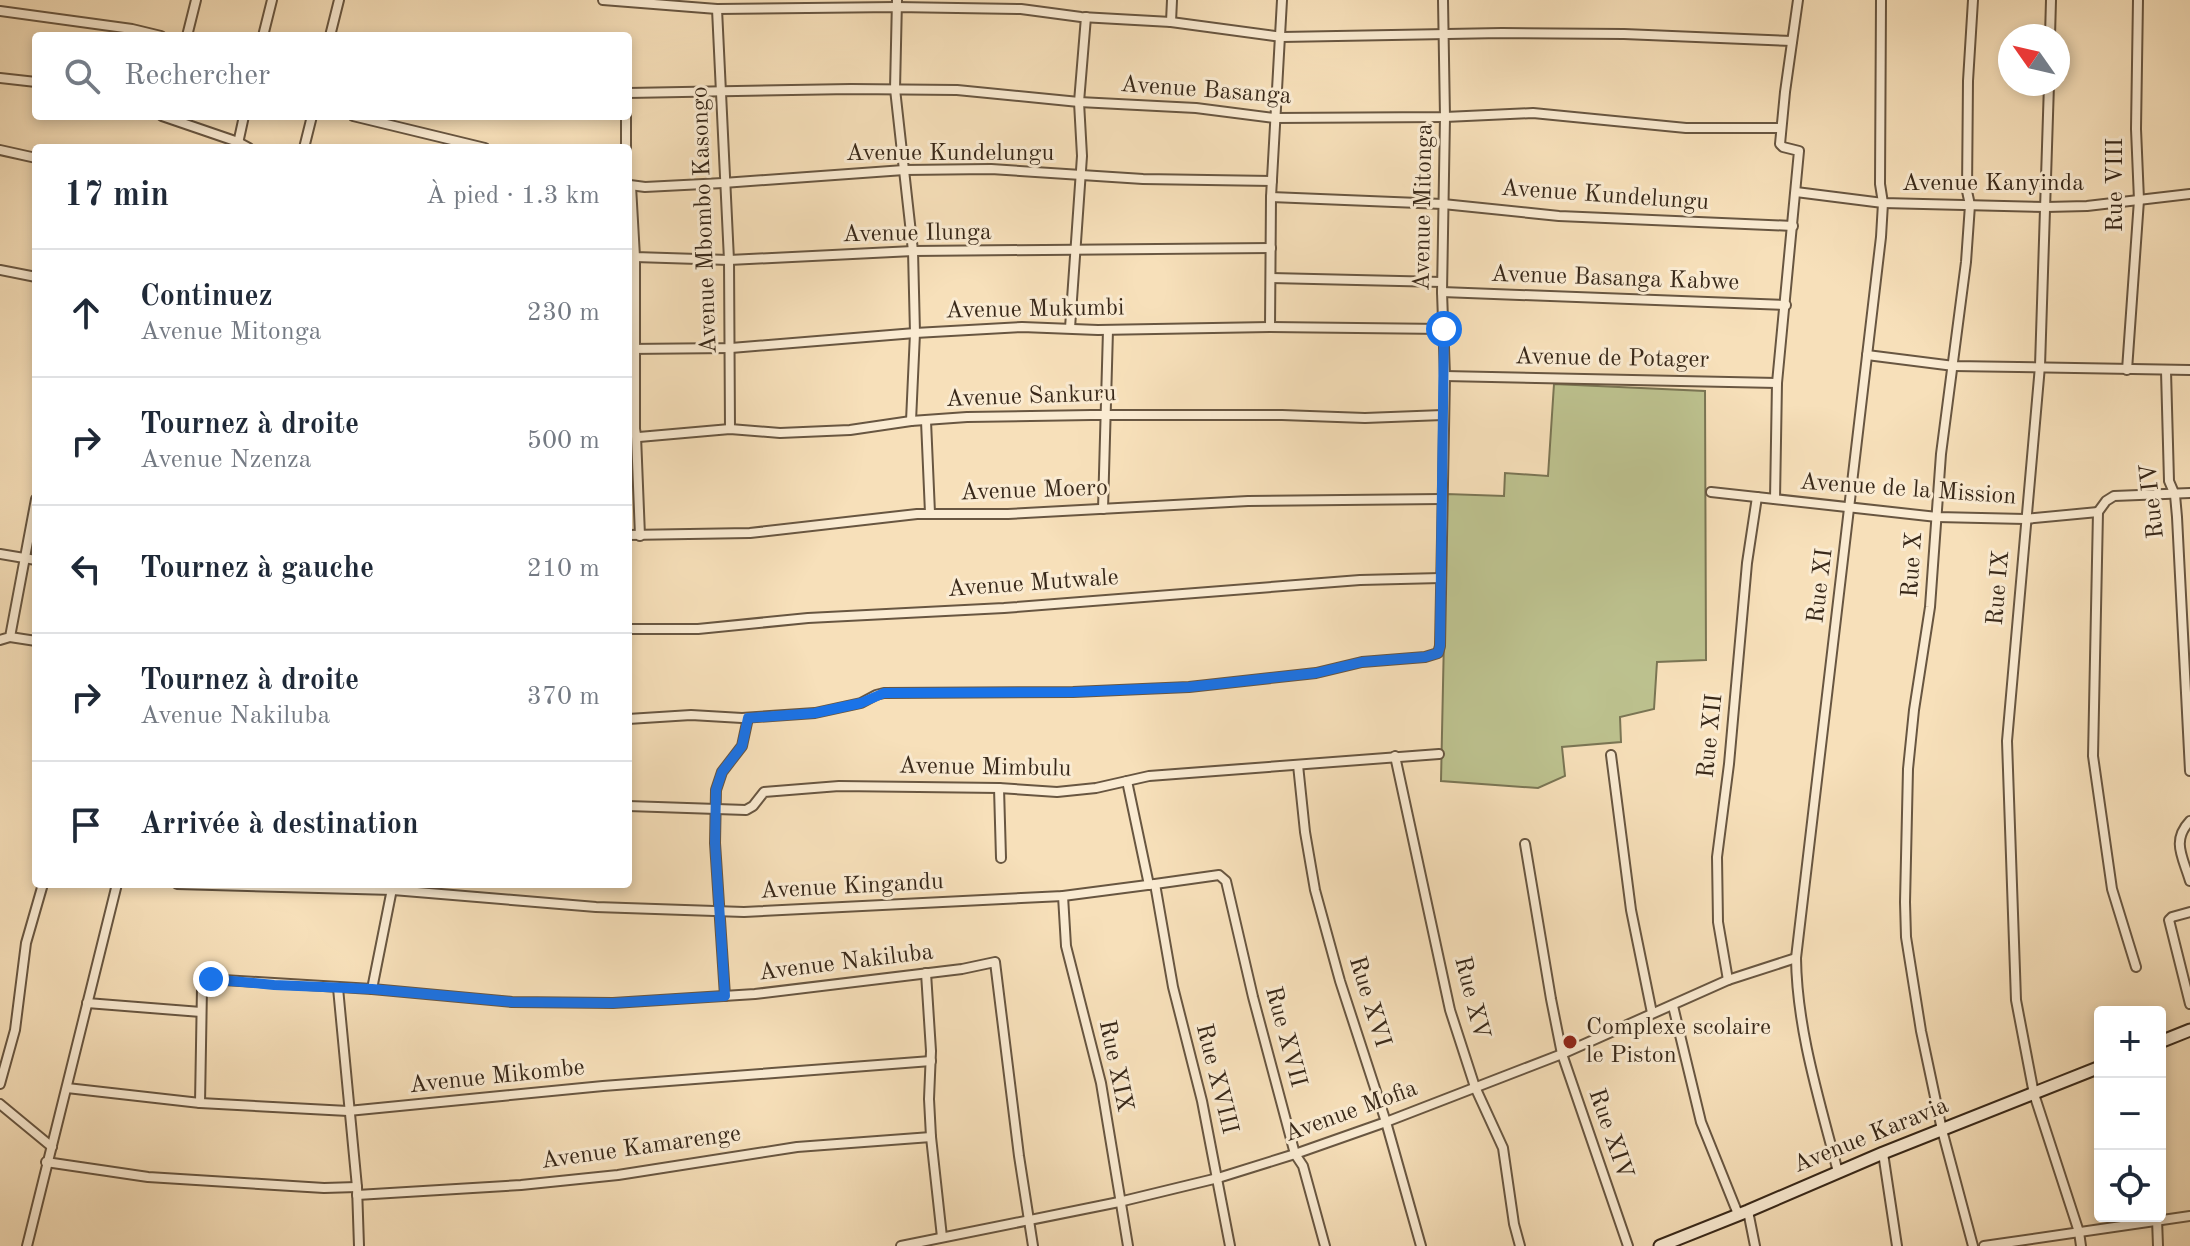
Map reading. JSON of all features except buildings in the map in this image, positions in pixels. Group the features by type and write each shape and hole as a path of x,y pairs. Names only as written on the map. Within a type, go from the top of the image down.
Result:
{"street":[{"path":"188,32 196,0"},
{"path":"264,32 272,0"},
{"path":"328,0 339,1 331,32"},
{"path":"603,0 717,9 896,4 1021,9 1171,22 1282,37 1624,34 1792,41"},
{"path":"1171,22 1172,0"},
{"path":"1270,327 1271,197 1282,0"},
{"name":"Avenue Mitonga","path":"748,718 815,713 861,703 884,693 1073,692 1189,687 1316,673 1362,662 1425,657 1438,653 1445,376 1442,287 1445,117 1443,0"},
{"path":"1775,499 1777,383 1799,151 1781,146 1781,128 1798,0"},
{"name":"Rue XI","path":"1838,1172 1807,1053 1796,958 1883,203 1880,184 1881,0"},
{"name":"Rue X","path":"1973,0 1968,81 1967,191 1970,205 1954,366 1941,454 1930,607 1908,769 1905,902 1913,985 1942,1130 1973,1246"},
{"path":"2050,24 2051,0"},
{"name":"Rue VIII","path":"2127,370 2139,200 2136,129 2138,0"},
{"path":"896,4 895,89 913,251 915,333 911,421"},
{"name":"Avenue Mbombo Kasongo","path":"717,9 729,260 730,429"},
{"path":"0,11 144,32"},
{"path":"1070,328 1081,174 1079,102 1086,17"},
{"path":"0,78 32,82"},
{"name":"Avenue Basanga","path":"632,93 957,90 1079,102 1196,108 1274,118 1533,113 1686,128 1781,128"},
{"name":"Rue IX","path":"2049,96 2040,366 2007,741 2016,1000 2034,1094 2081,1246"},
{"path":"172,120 234,144"},
{"path":"237,144 243,120"},
{"path":"305,144 311,120"},
{"path":"370,120 468,144"},
{"path":"626,120 626,144"},
{"path":"0,150 32,157"},
{"name":"Avenue Kundelungu","path":"632,185 723,183 904,170 991,169 1143,179 1272,181"},
{"name":"Avenue Kanyinda","path":"1796,192 1883,203 2046,207 2190,194"},
{"name":"Avenue Kundelungu","path":"1271,197 1443,204 1559,216 1793,226"},
{"path":"632,246 635,257 632,327"},
{"name":"Avenue Ilunga","path":"635,257 729,260 913,251 1271,248"},
{"path":"0,270 32,276"},
{"path":"1271,278 1442,287"},
{"name":"Avenue Basanga Kabwe","path":"1442,287 1786,305"},
{"name":"Avenue Mukumbi","path":"632,350 731,348 1022,327 1108,330 1270,327 1444,329"},
{"path":"1103,509 1108,330"},
{"path":"1867,355 1954,366 2190,370"},
{"name":"Rue IV","path":"2166,371 2169,481 2175,495 2190,771"},
{"name":"Avenue de Potager","path":"1445,376 1777,383"},
{"path":"632,390 640,536"},
{"name":"Avenue Sankuru","path":"633,431 730,429 780,433 850,430 967,417 1282,415 1365,418 1443,415"},
{"path":"926,421 930,513"},
{"name":"Avenue de la Mission","path":"1711,492 1937,517 2025,519 2098,512 2114,496 2190,493"},
{"name":"Rue XII","path":"1728,980 1718,922 1717,857 1729,764 1747,563 1757,497"},
{"name":"Avenue Moero","path":"632,535 750,533 859,518 930,513 1008,514 1248,501 1442,499"},
{"path":"2098,512 2093,756 2112,889 2136,967"},
{"path":"0,554 31,559 10,637"},
{"name":"Avenue Mutwale","path":"632,629 698,629 808,618 1004,608 1360,580 1441,578"},
{"path":"0,640 10,637 32,640"},
{"path":"632,719 714,714 748,718 742,746 719,778 715,808 718,910 725,996"},
{"name":"Avenue Mimbulu","path":"632,806 746,810 764,792 839,786 999,788 1057,792 1188,772 1439,754"},
{"path":"1611,755 1631,910 1652,1013"},
{"name":"Rue XV","path":"1395,756 1450,1010 1475,1087 1503,1148 1520,1246"},
{"name":"Rue XVI","path":"1298,765 1315,890 1421,1246"},
{"path":"1127,781 1152,884"},
{"path":"999,788 1001,858"},
{"path":"2190,821 2182,828 2179,838 2190,881"},
{"name":"Rue XIV","path":"1525,844 1562,1054 1628,1246"},
{"name":"Avenue Kingandu","path":"403,888 596,907 744,912 1063,896 1219,875 1226,881"},
{"name":"Rue XVII","path":"1226,881 1295,1154 1303,1166 1325,1246"},
{"name":"Rue XVIII","path":"1152,884 1173,987 1202,1101 1230,1246"},
{"path":"0,1084 15,1030 26,943 42,888"},
{"path":"27,1246 116,888"},
{"path":"372,989 393,888"},
{"name":"Rue XIX","path":"1063,896 1066,946 1101,1083 1128,1246"},
{"path":"2190,912 2172,917 2169,922 2190,1004"},
{"name":"Avenue Mofia","path":"901,1246 1119,1202 1218,1178 1295,1154 1562,1054 1728,980 1796,958"},
{"name":"Avenue Nakiluba","path":"201,1012 202,988 207,979 372,989 512,1002 613,1003 725,996 997,963 1029,1220"},
{"path":"926,973 931,1137 942,1237"},
{"path":"338,988 357,1191 359,1246"},
{"path":"87,1003 201,1012 200,1103"},
{"path":"1673,1006 1701,1122 1755,1246"},
{"path":"2166,1040 2190,1030"},
{"name":"Avenue Mikombe","path":"67,1088 200,1103 348,1111 603,1086 931,1061"},
{"name":"Avenue Karavia","path":"1660,1246 2094,1069"},
{"path":"0,1104 52,1147"},
{"name":"Avenue Kamarenge","path":"46,1162 148,1177 357,1191 521,1185 618,1175 797,1147 931,1137"},
{"path":"1883,1153 1897,1246"},
{"path":"2166,1217 2190,1216"},
{"path":"1029,1220 1033,1246"},
{"path":"1984,1246 2135,1222"},
{"path":"2157,1222 2158,1246"}],"green space":[{"path":"1554,384 1705,391 1706,660 1657,662 1654,709 1620,717 1621,742 1562,747 1565,776 1538,788 1441,781 1447,494 1504,496 1505,473 1548,476"}],"place":[{"name":"Complexe scolaire le Piston","path":"1570,1042"}],"route":[{"path":"211,979 512,1002 613,1003 725,996 715,843 716,790 722,772 742,746 748,718 815,713 861,703 884,693 1073,692 1189,687 1316,673 1362,662 1425,657 1438,653 1444,329"}]}
